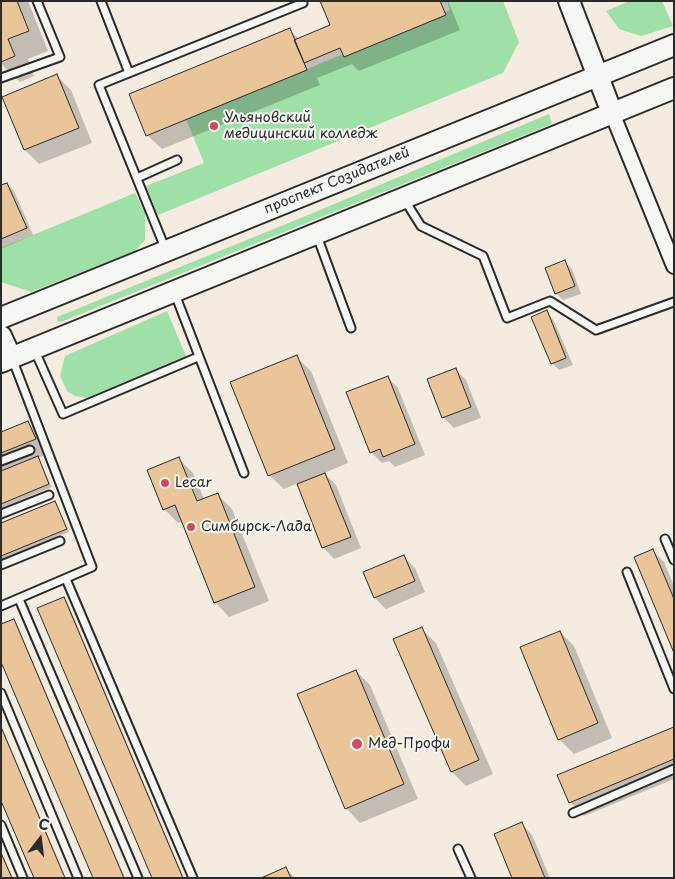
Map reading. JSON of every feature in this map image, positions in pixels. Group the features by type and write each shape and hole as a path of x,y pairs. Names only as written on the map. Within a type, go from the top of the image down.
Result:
{"main road":[{"path":"569,1 612,113"},
{"name":"проспект Созидателей","path":"1,318 674,45"},
{"path":"1,336 6,360 674,88"}],"street":[{"path":"612,113 673,261"}],"lane":[{"path":"1,78 60,57 37,1"},
{"path":"101,1 129,72"},
{"path":"166,251 99,85 303,1"},
{"path":"137,178 177,160"},
{"path":"404,199 421,226 483,256 507,318 550,301 596,330 674,302"},
{"path":"316,234 351,328"},
{"path":"174,291 198,358 244,473"},
{"path":"33,349 63,414 198,358"},
{"path":"1,606 92,567 6,360"},
{"path":"1,461 30,450"},
{"path":"1,514 49,495"},
{"path":"665,539 674,560"},
{"path":"1,565 60,541"},
{"path":"627,572 674,690"},
{"path":"66,579 193,878"},
{"path":"19,599 138,878"},
{"path":"1,693 78,878"},
{"path":"573,813 674,769"},
{"path":"1,825 23,878"},
{"path":"458,849 470,878"}],"green space":[{"path":"447,1 503,1 519,42 503,73 158,215 146,186 204,163 186,119 450,10"},
{"path":"630,1 662,1 673,26 641,36 619,29 606,11"},
{"path":"549,114 552,124 61,322 57,321 57,317"},
{"path":"135,193 145,213 145,240 135,251 31,292 1,282 1,248"},
{"path":"167,311 186,356 86,398 75,396 67,391 60,376 65,356"}],"building":[{"path":"1,1 17,1 29,31 8,39 15,56 1,62"},
{"path":"320,1 440,1 446,15 344,57 340,48 304,63 294,40 330,25"},
{"path":"290,28 307,70 146,136 129,94"},
{"path":"57,74 79,128 24,150 2,97"},
{"path":"7,183 27,228 1,239 1,185"},
{"path":"565,260 575,286 555,294 545,268"},
{"path":"547,310 566,358 551,364 531,317"},
{"path":"297,355 335,449 268,476 230,382"},
{"path":"456,368 471,407 442,418 427,379"},
{"path":"388,376 415,444 383,457 380,449 370,453 346,392"},
{"path":"28,421 36,439 1,453 1,432"},
{"path":"38,456 49,484 1,504 1,471"},
{"path":"179,457 197,501 218,493 255,587 214,603 175,505 163,510 147,470"},
{"path":"325,473 351,537 322,548 297,484"},
{"path":"55,501 67,529 1,556 1,523"},
{"path":"653,549 674,599 674,653 634,557"},
{"path":"404,555 415,581 374,598 363,572"},
{"path":"64,597 183,878 152,878 37,608"},
{"path":"14,619 124,878 93,878 1,662 1,624"},
{"path":"422,627 479,760 451,772 393,639"},
{"path":"560,631 598,723 558,740 520,647"},
{"path":"356,670 404,784 345,809 297,694"},
{"path":"1,727 65,878 34,878 1,801"},
{"path":"674,727 674,759 569,803 557,775"},
{"path":"522,822 545,878 512,878 494,834"},
{"path":"1,853 12,878 1,878"},
{"path":"286,867 291,878 261,878"}],"place":[{"name":"Ульяновский медицинский колледж","path":"214,126"},
{"name":"Lecar","path":"165,483"},
{"name":"Симбирск-Лада","path":"191,527"},
{"name":"Мед-Профи","path":"357,744"}]}
